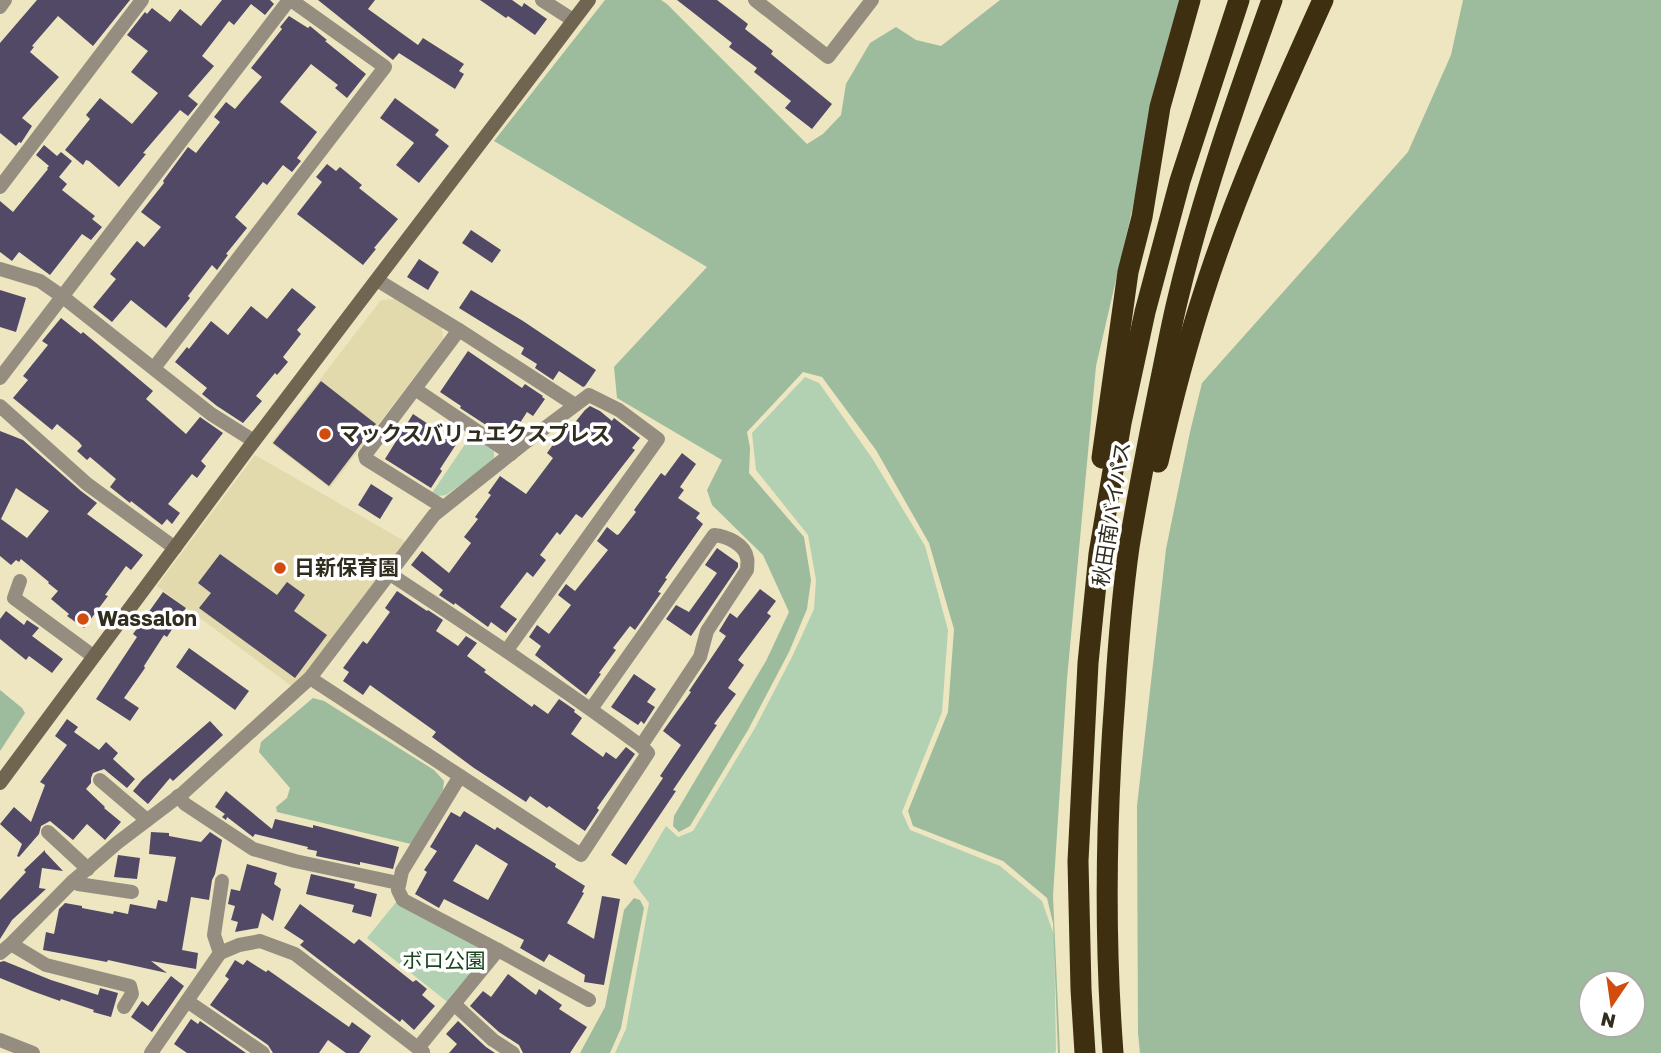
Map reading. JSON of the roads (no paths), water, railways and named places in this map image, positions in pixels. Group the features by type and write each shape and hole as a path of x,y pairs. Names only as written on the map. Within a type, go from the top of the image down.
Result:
{"highway":[{"path":"1095,585 1089,547 1126,284 1142,217 1160,107 1190,0"},
{"name":"秋田南バイパス","path":"1085,1053 1078,861 1083,745 1095,585 1122,423 1145,312 1180,181 1239,0"},
{"name":"秋田南バイパス","path":"1113,1053 1109,1004 1107,881 1110,764 1129,547 1178,298 1242,81 1272,0"},
{"path":"1124,589 1139,561 1158,460 1205,289 1269,120 1323,0"}],"street":[{"path":"0,7 5,0"},
{"path":"0,187 142,0"},
{"path":"0,378 290,0 385,67 154,368"},
{"path":"542,0 573,20"},
{"path":"0,783 254,441 589,0"},
{"path":"755,0 828,57 872,0"},
{"path":"0,269 40,281 211,414 254,441"},
{"path":"377,280 575,405"},
{"path":"443,507 366,459 365,455 459,330"},
{"path":"415,390 511,454"},
{"path":"124,1007 132,994 130,986 46,965 6,948 73,881 117,842 178,796 310,678 434,515 589,395 619,410 658,439 507,650"},
{"path":"0,406 87,484 175,548"},
{"path":"591,709 714,535 724,536 744,548 748,558 747,570 707,631 700,657 641,746"},
{"path":"310,678 581,855 648,753 507,650 390,574"},
{"path":"20,581 14,598 93,656"},
{"path":"460,776 402,871 398,890 404,900 589,1000"},
{"path":"100,780 146,820"},
{"path":"178,796 185,804 253,849 398,883"},
{"path":"48,832 88,869"},
{"path":"73,881 132,892"},
{"path":"220,953 214,935 222,881"},
{"path":"151,1053 220,953 239,944 260,941 295,954 421,1050 498,950"},
{"path":"187,1001 263,1053"},
{"path":"454,1004 494,1040 513,1053"},
{"path":"0,1040 33,1053"}],"place":[{"name":"マックスバリュエクスプレス","path":"325,434"},
{"name":"日新保育園","path":"280,568"},
{"name":"Wassalon","path":"83,619"}],"park label":[{"name":"ボロ公園","path":"444,961"}]}
